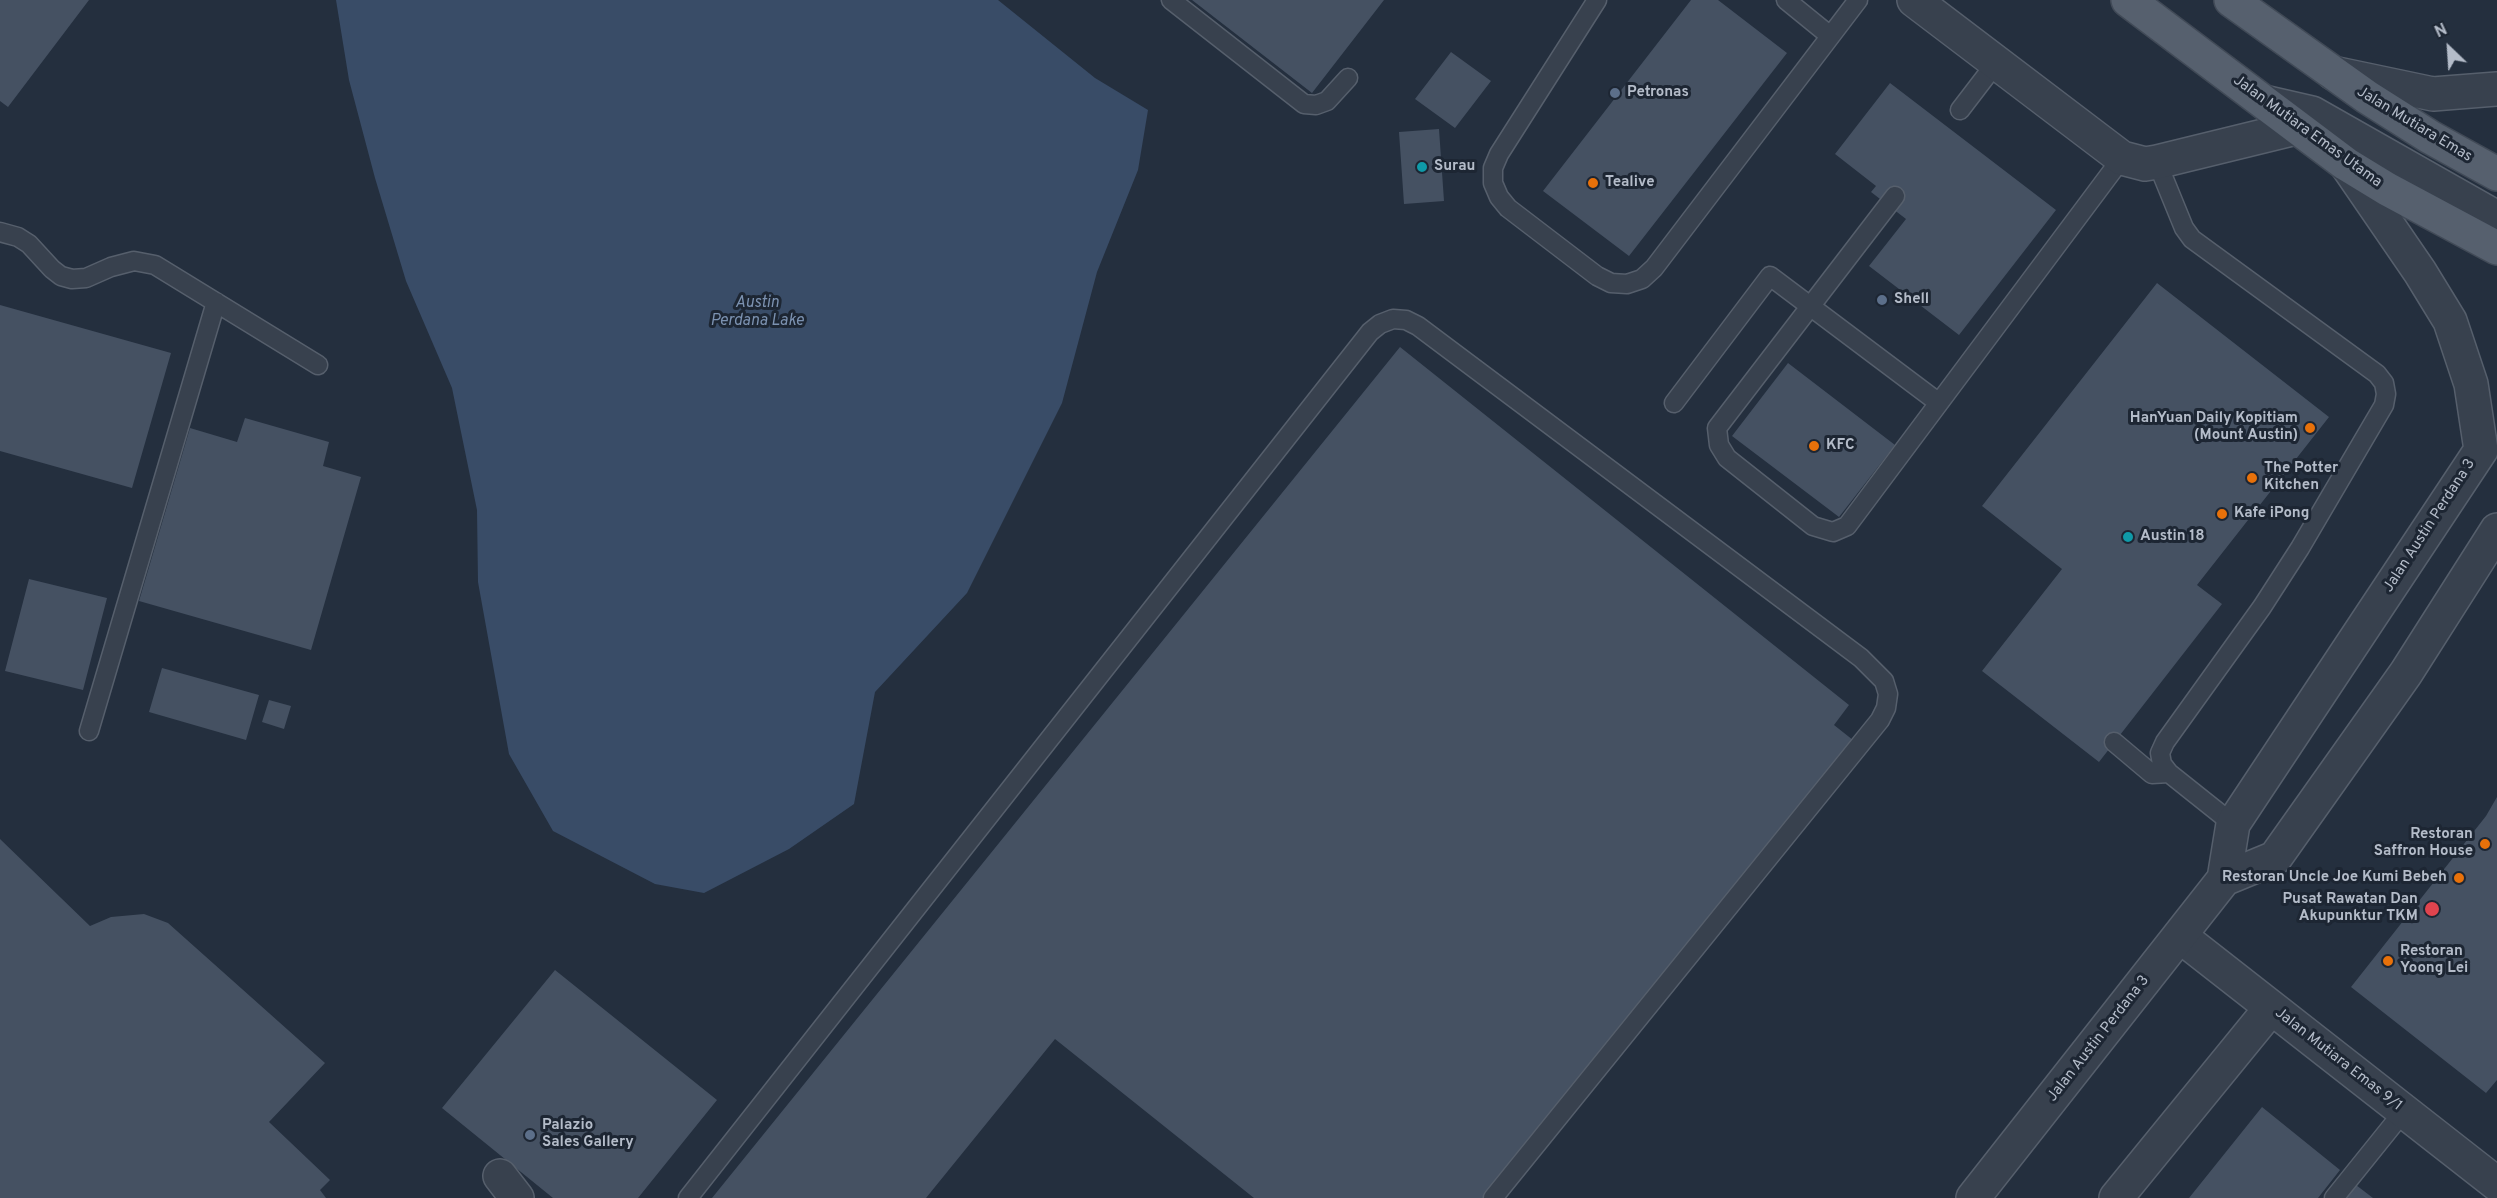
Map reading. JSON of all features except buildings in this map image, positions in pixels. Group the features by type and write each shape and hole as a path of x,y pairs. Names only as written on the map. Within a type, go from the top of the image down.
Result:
{"main road":[{"name":"Jalan Mutiara Emas Utama","path":"2128,0 2300,127 2346,164 2387,189 2497,248"},
{"path":"2231,0 2333,73"},
{"name":"Jalan Mutiara Emas","path":"2333,73 2430,137 2497,174"}],"street":[{"path":"1914,0 2122,158 2145,164 2157,162 2300,127"},
{"path":"2333,73 2433,94 2497,89"},
{"path":"2264,102 2312,113 2497,218"},
{"name":"Jalan Austin Perdana 3","path":"1973,1198 2224,879 2233,824 2481,450 2471,384 2450,321 2420,272 2346,164"},
{"path":"2233,824 2275,858 2406,673 2497,530"},
{"name":"Jalan Austin Perdana 3","path":"2224,879 2275,858"},
{"name":"Jalan Mutiara Emas 9/1","path":"2180,936 2497,1184"},
{"path":"2116,1198 2271,1008"}],"lane":[{"path":"1171,0 1304,104 1316,105 1327,101 1348,78"},
{"path":"1597,0 1499,154 1493,168 1493,183 1498,197 1508,208 1596,276 1611,283 1627,284 1642,279 1654,268 1829,35 1858,0"},
{"path":"1786,0 1829,35"},
{"path":"1960,110 1996,63"},
{"path":"1894,196 1717,428 1719,445 1727,458 1813,526 1833,532 1847,526 2122,158"},
{"path":"2157,162 2184,228 2192,239 2377,374 2384,383 2386,394 2384,405 2294,558 2262,607 2165,742 2160,753 2162,765 2169,773 2233,824"},
{"path":"0,232 18,237 29,244 61,276 87,278 111,267 134,261 163,269 318,365"},
{"path":"1674,403 1770,276 1939,403"},
{"path":"89,731 216,302"},
{"path":"688,1198 1370,332 1380,324 1393,319 1406,320 1418,326 1861,658 1884,681 1887,694 1886,708 1880,720 1493,1198"},
{"path":"2114,742 2152,774 2169,773"},
{"path":"2334,1198 2404,1111"}],"water":[{"name":"Austin Perdana Lake","path":"336,0 998,0 1095,78 1148,110 1138,170 1097,272 1062,403 967,593 875,692 854,804 789,849 704,893 655,884 553,831 509,754 478,582 477,510 452,388 406,281 375,178 349,80"}],"place":[{"name":"Petronas","path":"1615,93"},
{"name":"Surau","path":"1422,167"},
{"name":"Tealive","path":"1593,183"},
{"name":"Shell","path":"1882,300"},
{"name":"HanYuan Daily Kopitiam (Mount Austin)","path":"2310,428"},
{"name":"KFC","path":"1814,446"},
{"name":"The Potter Kitchen","path":"2252,478"},
{"name":"Kafe iPong","path":"2222,514"},
{"name":"Austin 18","path":"2128,537"},
{"name":"Restoran Saffron House","path":"2485,844"},
{"name":"Restoran Uncle Joe Kumi Bebeh","path":"2459,878"},
{"name":"Pusat Rawatan Dan Akupunktur TKM","path":"2432,909"},
{"name":"Restoran Yoong Lei","path":"2388,961"},
{"name":"Palazio Sales Gallery","path":"530,1135"}]}
